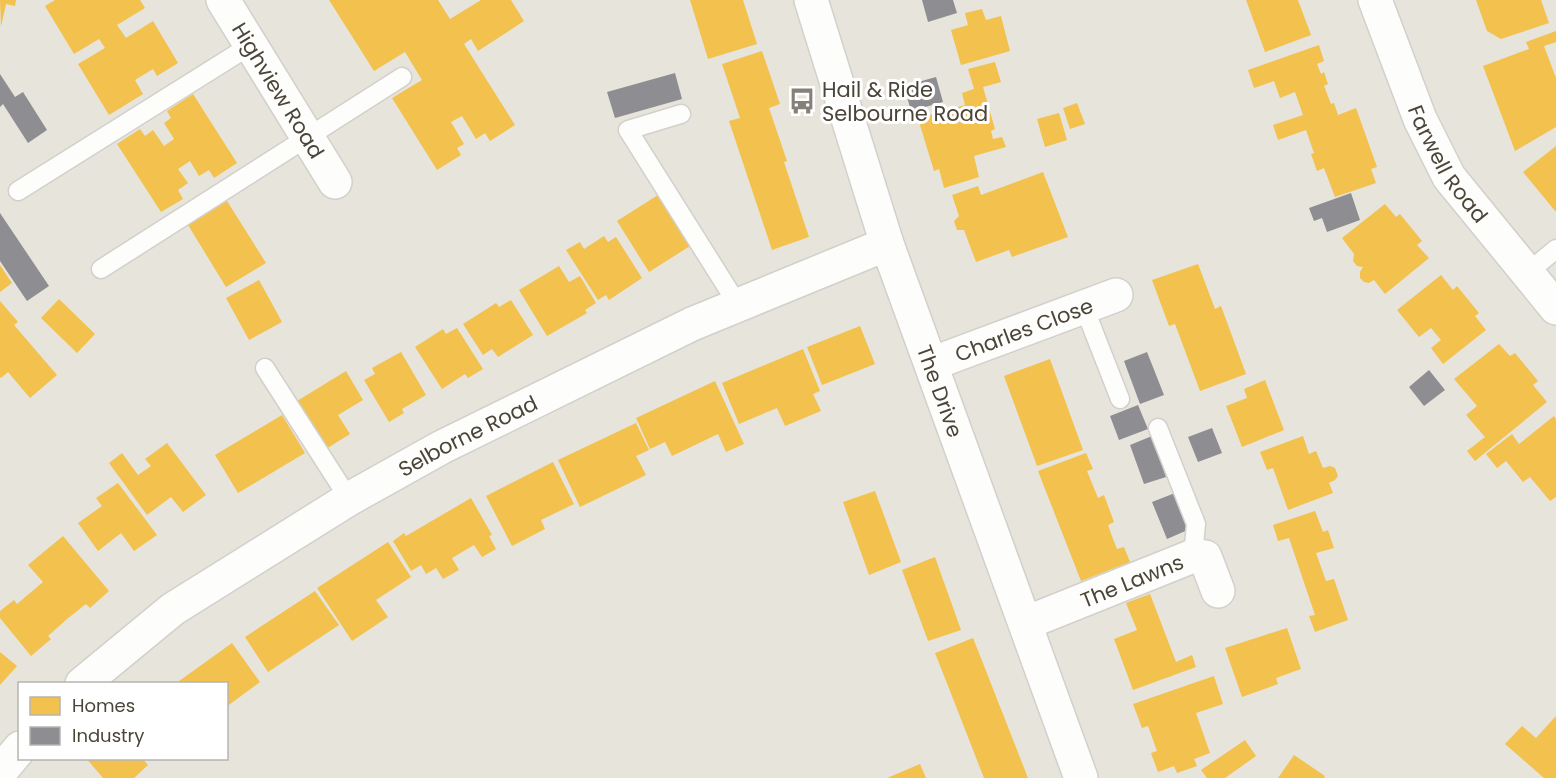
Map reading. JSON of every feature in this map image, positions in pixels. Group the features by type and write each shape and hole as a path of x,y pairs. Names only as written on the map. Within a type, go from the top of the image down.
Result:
{"street":[{"name":"Highview Road","path":"223,0 335,182"},
{"name":"The Drive","path":"811,0 887,244 1081,778"},
{"name":"Farwell Road","path":"1376,0 1420,119 1449,177 1556,308"},
{"name":"Selborne Road","path":"84,682 173,609 349,499 452,441 692,324 887,244"},
{"name":"Charles Close","path":"931,364 1116,295"},
{"name":"The Lawns","path":"1026,623 1193,556 1205,557 1218,591"},
{"path":"0,772 18,750"}],"lane":[{"path":"18,191 251,45"},
{"path":"101,269 402,76"},
{"path":"681,114 628,130 738,305"},
{"path":"1527,273 1556,249"},
{"path":"1084,307 1120,399"},
{"path":"265,368 349,499"},
{"path":"1158,428 1196,524 1193,556"}],"shaded area":[{"path":"0,0 1556,0 1556,778 0,778"}],"building: Homes":[{"path":"0,0 16,0 15,6 6,4 1,27"},
{"path":"55,0 140,0 145,8 117,25 126,38 153,21 178,63 157,76 153,69 135,80 143,94 109,115 78,64 105,48 99,39 74,54 45,6"},
{"path":"329,0 438,0 450,19 481,0 511,0 524,21 478,51 471,39 464,44 515,125 490,141 485,133 476,139 462,116 451,122 464,144 457,148 461,155 437,170 392,98 422,80 405,52 374,71"},
{"path":"690,0 743,0 757,44 708,59"},
{"path":"1246,0 1298,0 1311,35 1265,52"},
{"path":"1476,0 1541,0 1549,23 1501,39 1487,31"},
{"path":"982,9 986,20 1001,16 1010,51 961,65 951,30 968,25 965,13"},
{"path":"1556,31 1556,42 1544,46 1556,78 1556,127 1515,151 1483,66 1529,49 1526,42"},
{"path":"1319,45 1324,61 1317,64 1321,74 1324,72 1328,84 1324,86 1331,104 1334,103 1338,115 1356,108 1377,167 1371,169 1376,183 1335,197 1324,168 1317,171 1306,130 1278,140 1273,125 1303,115 1295,92 1280,98 1274,81 1254,88 1248,70"},
{"path":"762,51 780,104 769,108 809,237 772,250 729,121 740,118 722,64"},
{"path":"995,62 1001,82 983,87 995,129 991,131 993,139 1002,137 1006,147 974,156 979,177 944,188 939,169 934,171 920,125 923,117 965,105 962,93 974,89 968,69"},
{"path":"193,94 237,163 214,178 209,170 199,176 190,161 178,169 188,183 178,190 183,199 161,212 117,144 140,129 145,136 153,130 164,146 174,139 164,123 171,118 167,111"},
{"path":"1077,103 1085,124 1070,129 1063,108"},
{"path":"1059,113 1067,140 1045,147 1037,119"},
{"path":"1556,146 1556,212 1523,172"},
{"path":"1043,172 1068,237 1012,257 1009,250 976,262 964,230 957,230 954,221 959,216 952,195 978,186 981,195"},
{"path":"658,195 690,246 649,272 617,221"},
{"path":"227,201 266,263 226,287 188,225"},
{"path":"1385,204 1396,217 1400,214 1422,241 1417,245 1429,258 1385,294 1374,280 1369,283 1360,278 1363,267 1357,266 1353,261 1354,254 1342,238"},
{"path":"604,236 608,242 616,237 642,278 609,300 606,295 598,300 566,250 580,242 584,249"},
{"path":"1198,264 1215,309 1221,306 1246,374 1200,391 1175,324 1169,326 1152,280"},
{"path":"0,265 12,283 0,292"},
{"path":"559,266 569,282 580,276 596,303 585,310 587,313 547,336 519,290"},
{"path":"1441,275 1453,290 1457,286 1479,313 1475,316 1486,330 1443,364 1431,348 1441,340 1431,328 1419,337 1397,310"},
{"path":"259,280 282,322 249,340 226,298"},
{"path":"59,299 95,334 77,353 41,318"},
{"path":"511,300 533,335 498,357 492,349 483,355 463,324 496,303 499,307"},
{"path":"0,301 18,322 14,325 57,375 30,398 8,372 0,377"},
{"path":"860,326 875,364 822,385 807,347"},
{"path":"457,328 483,369 468,378 465,374 442,389 415,347 443,329 446,334"},
{"path":"1499,344 1510,356 1515,353 1538,381 1533,385 1547,402 1475,461 1467,451 1485,437 1466,415 1477,406 1454,379"},
{"path":"803,349 820,391 813,394 821,411 785,426 777,408 739,424 722,383"},
{"path":"401,352 426,395 402,409 404,413 389,422 364,380 375,374 372,368"},
{"path":"1050,359 1083,450 1037,466 1004,376"},
{"path":"346,371 363,400 338,415 350,434 326,449 297,401"},
{"path":"1265,380 1284,430 1242,447 1226,406 1247,398 1244,389"},
{"path":"715,381 744,444 726,452 718,434 672,456 665,442 650,449 636,418"},
{"path":"282,415 305,453 238,493 215,455"},
{"path":"1554,416 1556,419 1556,497 1550,501 1530,477 1523,482 1506,461 1497,468 1486,454 1512,434 1519,444"},
{"path":"636,423 649,450 636,456 646,475 580,507 558,460"},
{"path":"1303,436 1309,454 1316,451 1323,468 1330,466 1335,468 1338,476 1329,483 1333,493 1288,510 1273,468 1267,470 1260,452"},
{"path":"167,443 206,495 183,512 171,497 147,515 109,463 122,453 138,475 151,466 145,459"},
{"path":"1086,453 1093,469 1087,471 1098,498 1104,495 1114,522 1108,525 1117,549 1124,547 1130,562 1081,581 1038,471"},
{"path":"553,462 574,504 541,520 545,529 512,546 486,496"},
{"path":"118,483 157,535 134,551 121,533 98,551 78,523 102,506 96,498"},
{"path":"875,491 901,562 869,575 843,502"},
{"path":"471,498 492,535 489,536 496,549 482,557 474,545 452,558 459,570 443,579 436,568 426,574 421,565 411,571 393,541 404,533 406,536"},
{"path":"1315,511 1323,532 1328,530 1334,548 1316,553 1326,581 1334,579 1348,620 1315,632 1309,616 1315,615 1289,538 1278,541 1273,525"},
{"path":"63,536 109,591 90,608 86,604 67,619 48,636 51,639 31,656 0,618 0,611 14,600 17,604 43,582 28,565"},
{"path":"388,542 411,577 376,600 388,617 352,641 317,588"},
{"path":"935,557 961,630 928,641 902,570"},
{"path":"315,591 339,625 268,672 245,637"},
{"path":"1150,594 1176,662 1192,655 1196,667 1133,690 1114,639 1137,630 1126,603"},
{"path":"1287,628 1301,669 1276,678 1278,684 1242,697 1225,648"},
{"path":"973,638 1028,778 984,778 935,653"},
{"path":"232,643 260,682 228,706 228,682 178,682"},
{"path":"0,652 17,666 0,685"},
{"path":"1214,676 1223,704 1196,713 1210,753 1194,759 1197,766 1177,773 1174,766 1158,772 1151,753 1157,751 1148,726 1142,728 1133,704"},
{"path":"1556,716 1556,778 1544,778 1505,744 1522,726 1536,738"},
{"path":"1245,740 1256,756 1225,778 1207,778 1201,770"},
{"path":"1294,755 1325,776 1324,778 1278,778"},
{"path":"88,760 144,760 148,765 134,778 103,778"},
{"path":"920,764 926,778 887,778"}],"building: Industry":[{"path":"922,0 953,0 957,13 928,22"},
{"path":"675,73 682,99 615,118 607,92"},
{"path":"0,74 15,97 23,92 47,130 28,143 3,104 0,107"},
{"path":"936,77 943,102 911,111 904,86"},
{"path":"1351,193 1360,220 1327,232 1322,218 1314,221 1309,208"},
{"path":"0,213 49,286 27,301 0,261"},
{"path":"1147,352 1164,395 1140,404 1124,361"},
{"path":"1429,370 1445,390 1424,406 1409,387"},
{"path":"1138,405 1148,429 1119,440 1110,416"},
{"path":"1212,428 1222,453 1198,462 1188,437"},
{"path":"1152,436 1166,477 1144,484 1130,445"},
{"path":"1175,493 1190,529 1167,539 1152,502"}],"place":[{"name":"Hail & Ride Selbourne Road","path":"802,101"}]}
